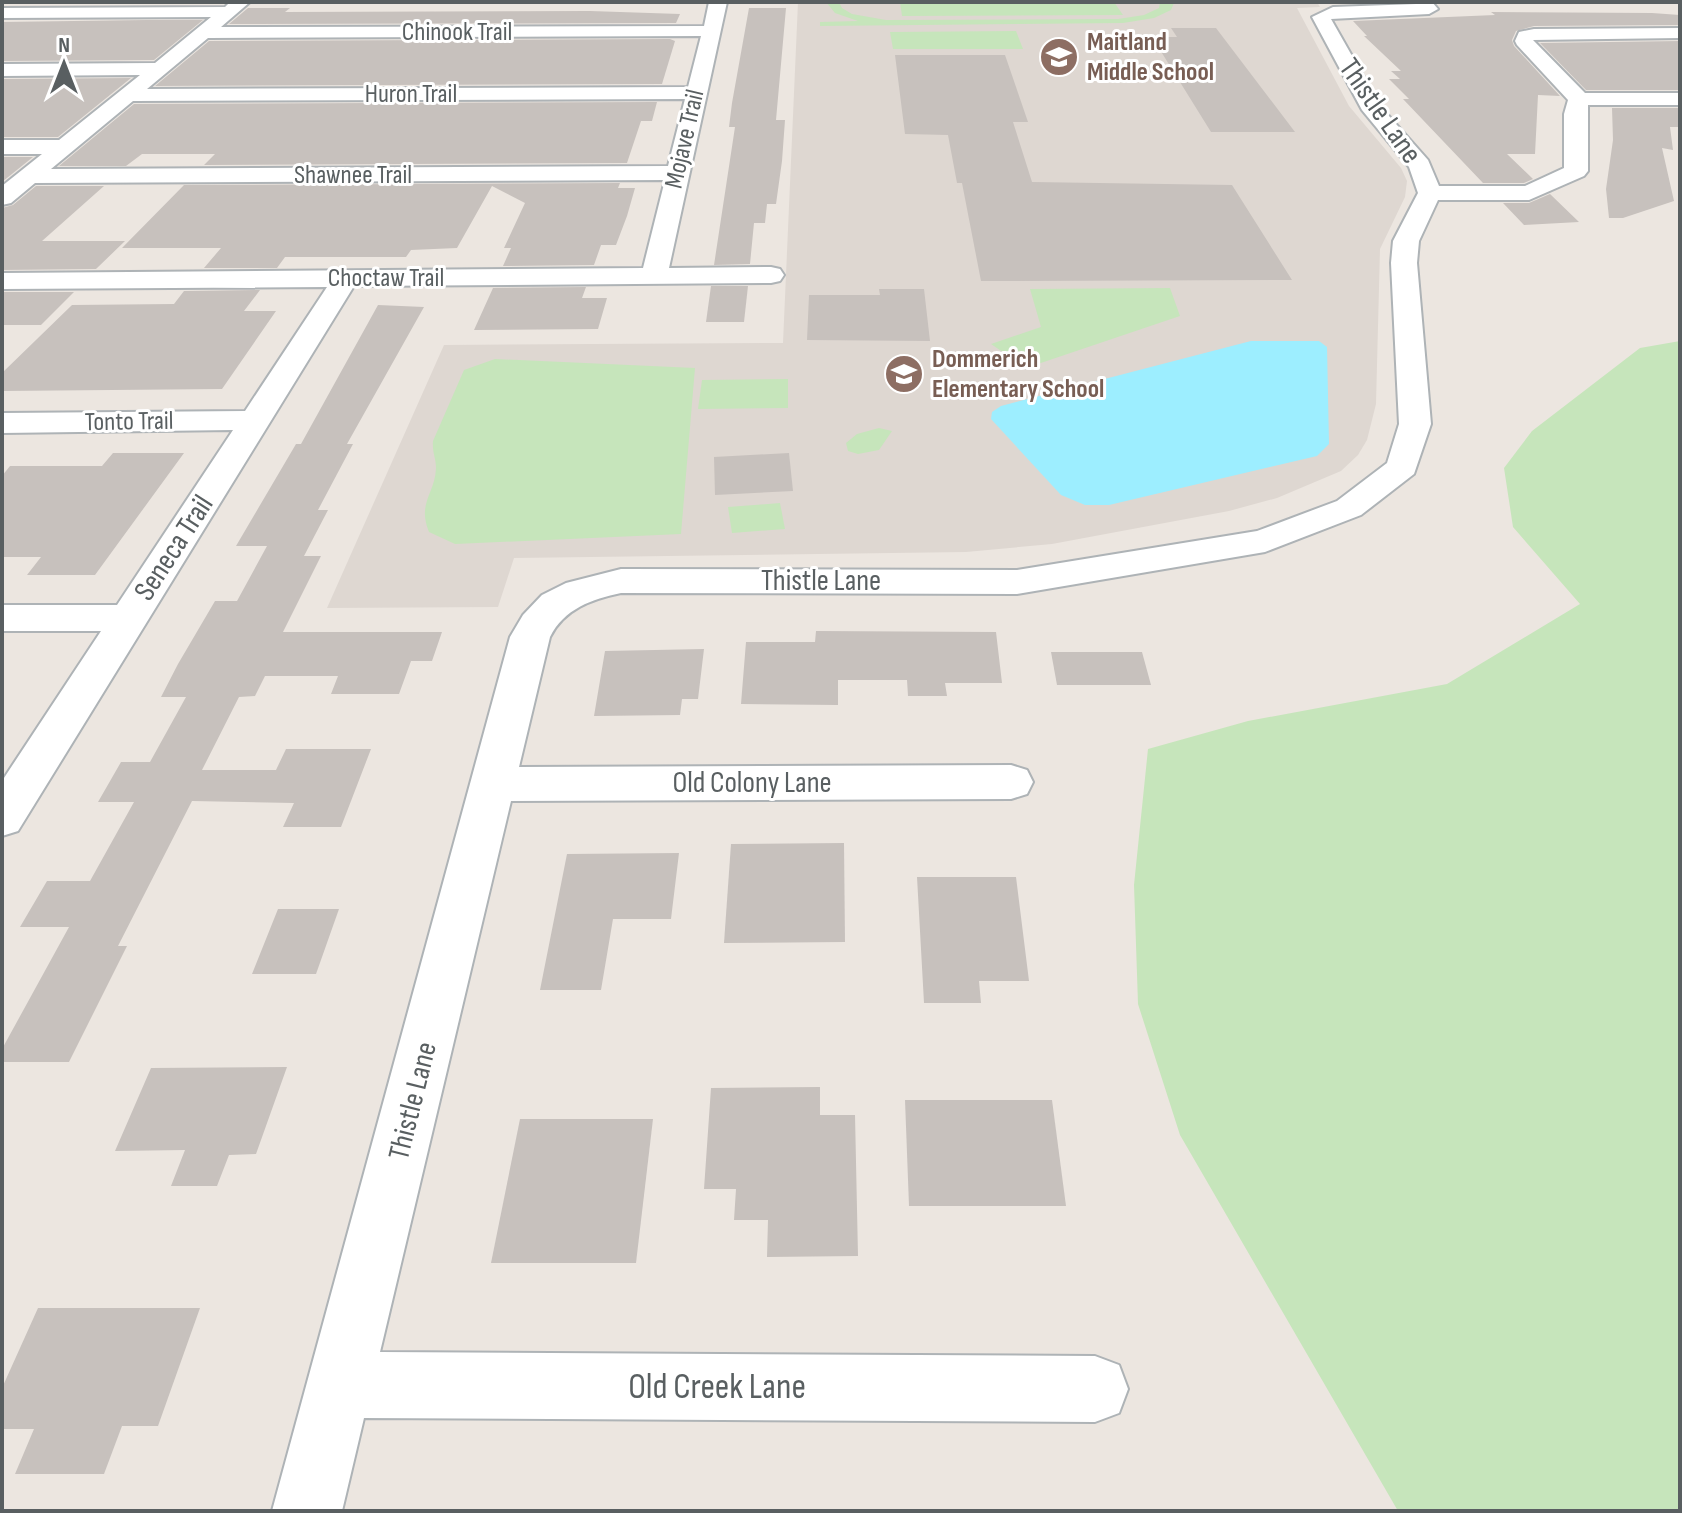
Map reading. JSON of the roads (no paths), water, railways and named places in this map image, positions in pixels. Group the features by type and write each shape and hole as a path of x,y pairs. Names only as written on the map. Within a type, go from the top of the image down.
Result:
{"street":[{"name":"Mojave Trail","path":"654,277 694,93 718,2"},
{"name":"Thistle Lane","path":"307,1511 530,637 538,619 562,598 592,586 621,581 1017,582 1265,541 1349,508 1402,467 1415,424 1404,263 1406,241 1430,193 1420,165 1372,110 1321,17 1333,12 1426,10 1428,6 1423,2"},
{"path":"2,13 235,7"},
{"path":"2,198 235,7"},
{"name":"Chinook Trail","path":"202,33 711,31"},
{"path":"1680,33 1525,36 1524,41 1579,99 1680,99"},
{"path":"2,70 159,69"},
{"name":"Huron Trail","path":"128,95 694,93"},
{"path":"1430,193 1529,193 1576,171 1575,114 1579,99"},
{"path":"2,147 64,147"},
{"name":"Shawnee Trail","path":"29,176 677,173"},
{"name":"Choctaw Trail","path":"2,281 771,275"},
{"name":"Seneca Trail","path":"2,818 346,278"},
{"name":"Tonto Trail","path":"2,423 257,420"},
{"path":"2,618 129,618"},
{"name":"Old Colony Lane","path":"493,784 1011,782"},
{"name":"Old Creek Lane","path":"340,1385 1095,1389"}],"water":[{"path":"1251,341 1319,341 1327,347 1329,444 1317,456 1109,505 1085,505 1061,495 991,419 992,412 1001,406"}],"place":[{"name":"Maitland Middle School","path":"1059,57"},
{"name":"Dommerich Elementary School","path":"904,374"}]}
